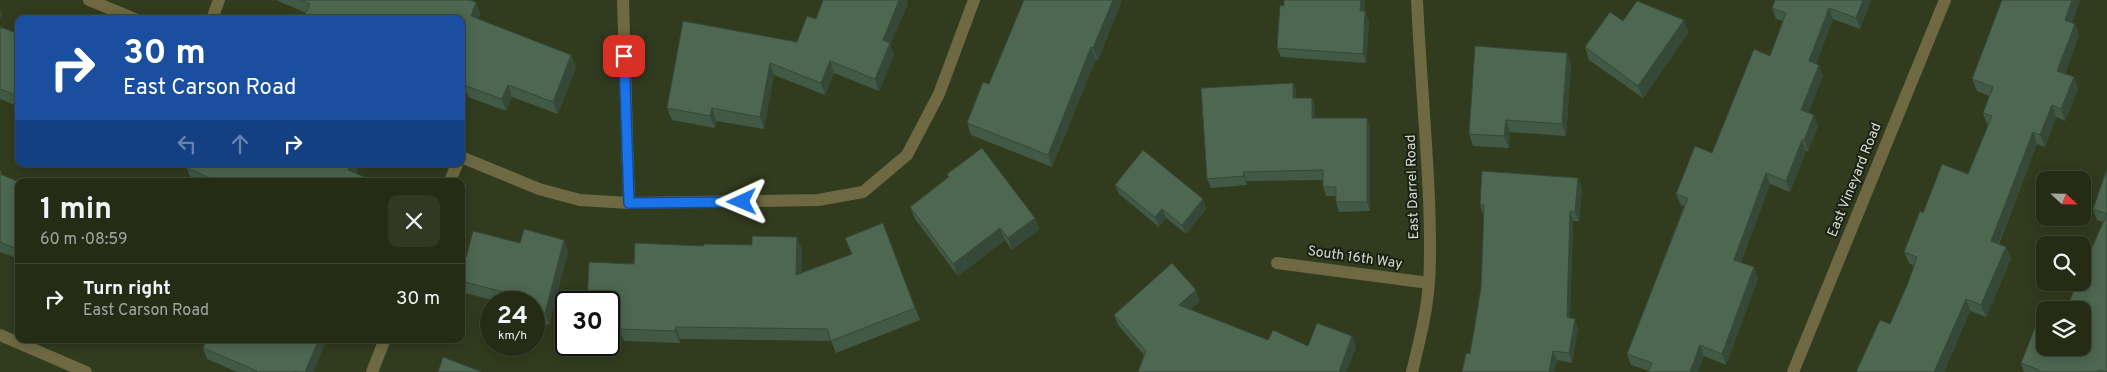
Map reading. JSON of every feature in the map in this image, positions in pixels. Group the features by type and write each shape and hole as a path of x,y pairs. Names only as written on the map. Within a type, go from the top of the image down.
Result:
{"street":[{"path":"89,0 125,15"},
{"path":"213,15 219,0"},
{"path":"623,0 629,203"},
{"path":"465,159 539,189 580,200 629,203 818,200 863,192 907,155 939,94 974,0"},
{"name":"East Darrel Road","path":"1412,372 1421,334 1429,283 1430,241 1426,120 1420,61 1417,0"},
{"name":"East Vineyard Road","path":"1793,372 1945,0"},
{"name":"South 16th Way","path":"1277,262 1429,283"},
{"path":"0,335 15,341"},
{"path":"19,343 86,372"},
{"path":"372,372 383,343"}],"building":[{"path":"300,0 469,0 476,2 471,16 571,55 553,102 508,85 502,99 465,85 465,15 304,15 310,4"},
{"path":"823,0 899,0 883,40 890,43 875,79 830,61 821,83 770,63 760,117 712,108 710,116 667,108 683,21 797,42 807,16 816,19"},
{"path":"1024,0 1113,0 1093,48 1091,47 1048,155 967,123 983,82 989,84"},
{"path":"1284,0 1361,0 1360,11 1365,11 1363,54 1277,48 1280,5 1284,6"},
{"path":"1775,0 1863,0 1856,18 1829,8 1809,61 1819,65 1801,110 1814,115 1786,181 1766,173 1734,260 1754,267 1722,354 1700,345 1690,372 1648,372 1652,363 1627,354 1688,198 1676,194 1695,146 1712,153 1754,49 1770,56 1786,13 1772,8"},
{"path":"2002,0 2072,0 2065,20 2075,24 2057,71 2074,77 2061,109 2052,105 2040,135 2033,132 1991,241 2006,247 1981,305 1966,299 1934,372 1856,372 1880,320 1890,324 1908,283 1917,257 1904,252 1920,211 1923,213 1942,164 1968,174 1992,116 1983,113 1993,87 1972,79"},
{"path":"1637,1 1684,20 1638,86 1585,47 1610,12 1623,21"},
{"path":"0,27 15,33 15,95 0,89"},
{"path":"1475,46 1567,53 1562,124 1506,120 1504,136 1469,134"},
{"path":"1293,83 1293,98 1312,98 1312,118 1367,118 1367,202 1336,202 1336,187 1323,187 1323,170 1243,172 1244,176 1207,179 1201,88"},
{"path":"982,148 1035,218 1008,238 1000,228 953,264 910,207 949,177 947,174"},
{"path":"1143,150 1203,199 1182,225 1162,209 1155,217 1115,185"},
{"path":"349,167 348,170 367,178 210,178 187,168"},
{"path":"2107,169 2107,214 2093,209"},
{"path":"1482,171 1578,178 1575,212 1570,211 1567,317 1575,319 1569,353 1553,351 1549,372 1462,372 1466,353 1470,354 1481,288 1484,205 1480,205"},
{"path":"0,174 15,180 15,248 0,242"},
{"path":"2107,214 2107,372 2098,370 2097,372 2039,372 2039,370 2021,363 2036,325 2036,356 2091,356 2091,301 2070,301 2073,291 2091,291 2091,250"},
{"path":"883,223 915,308 831,341 827,329 676,327 675,331 620,329 620,291 588,291 589,262 634,264 635,243 704,246 704,244 752,245 752,236 797,237 796,275 852,254 845,238"},
{"path":"524,229 564,240 545,313 545,291 500,291 465,282 465,262 473,231 520,243"},
{"path":"1172,263 1196,290 1179,305 1268,340 1273,330 1308,346 1317,323 1352,336 1339,372 1138,372 1146,351 1114,315"},
{"path":"205,343 317,343 305,372 256,372 203,348"},
{"path":"443,357 482,372 438,372"}],"route":[{"path":"624,56 629,203 742,202"}]}
